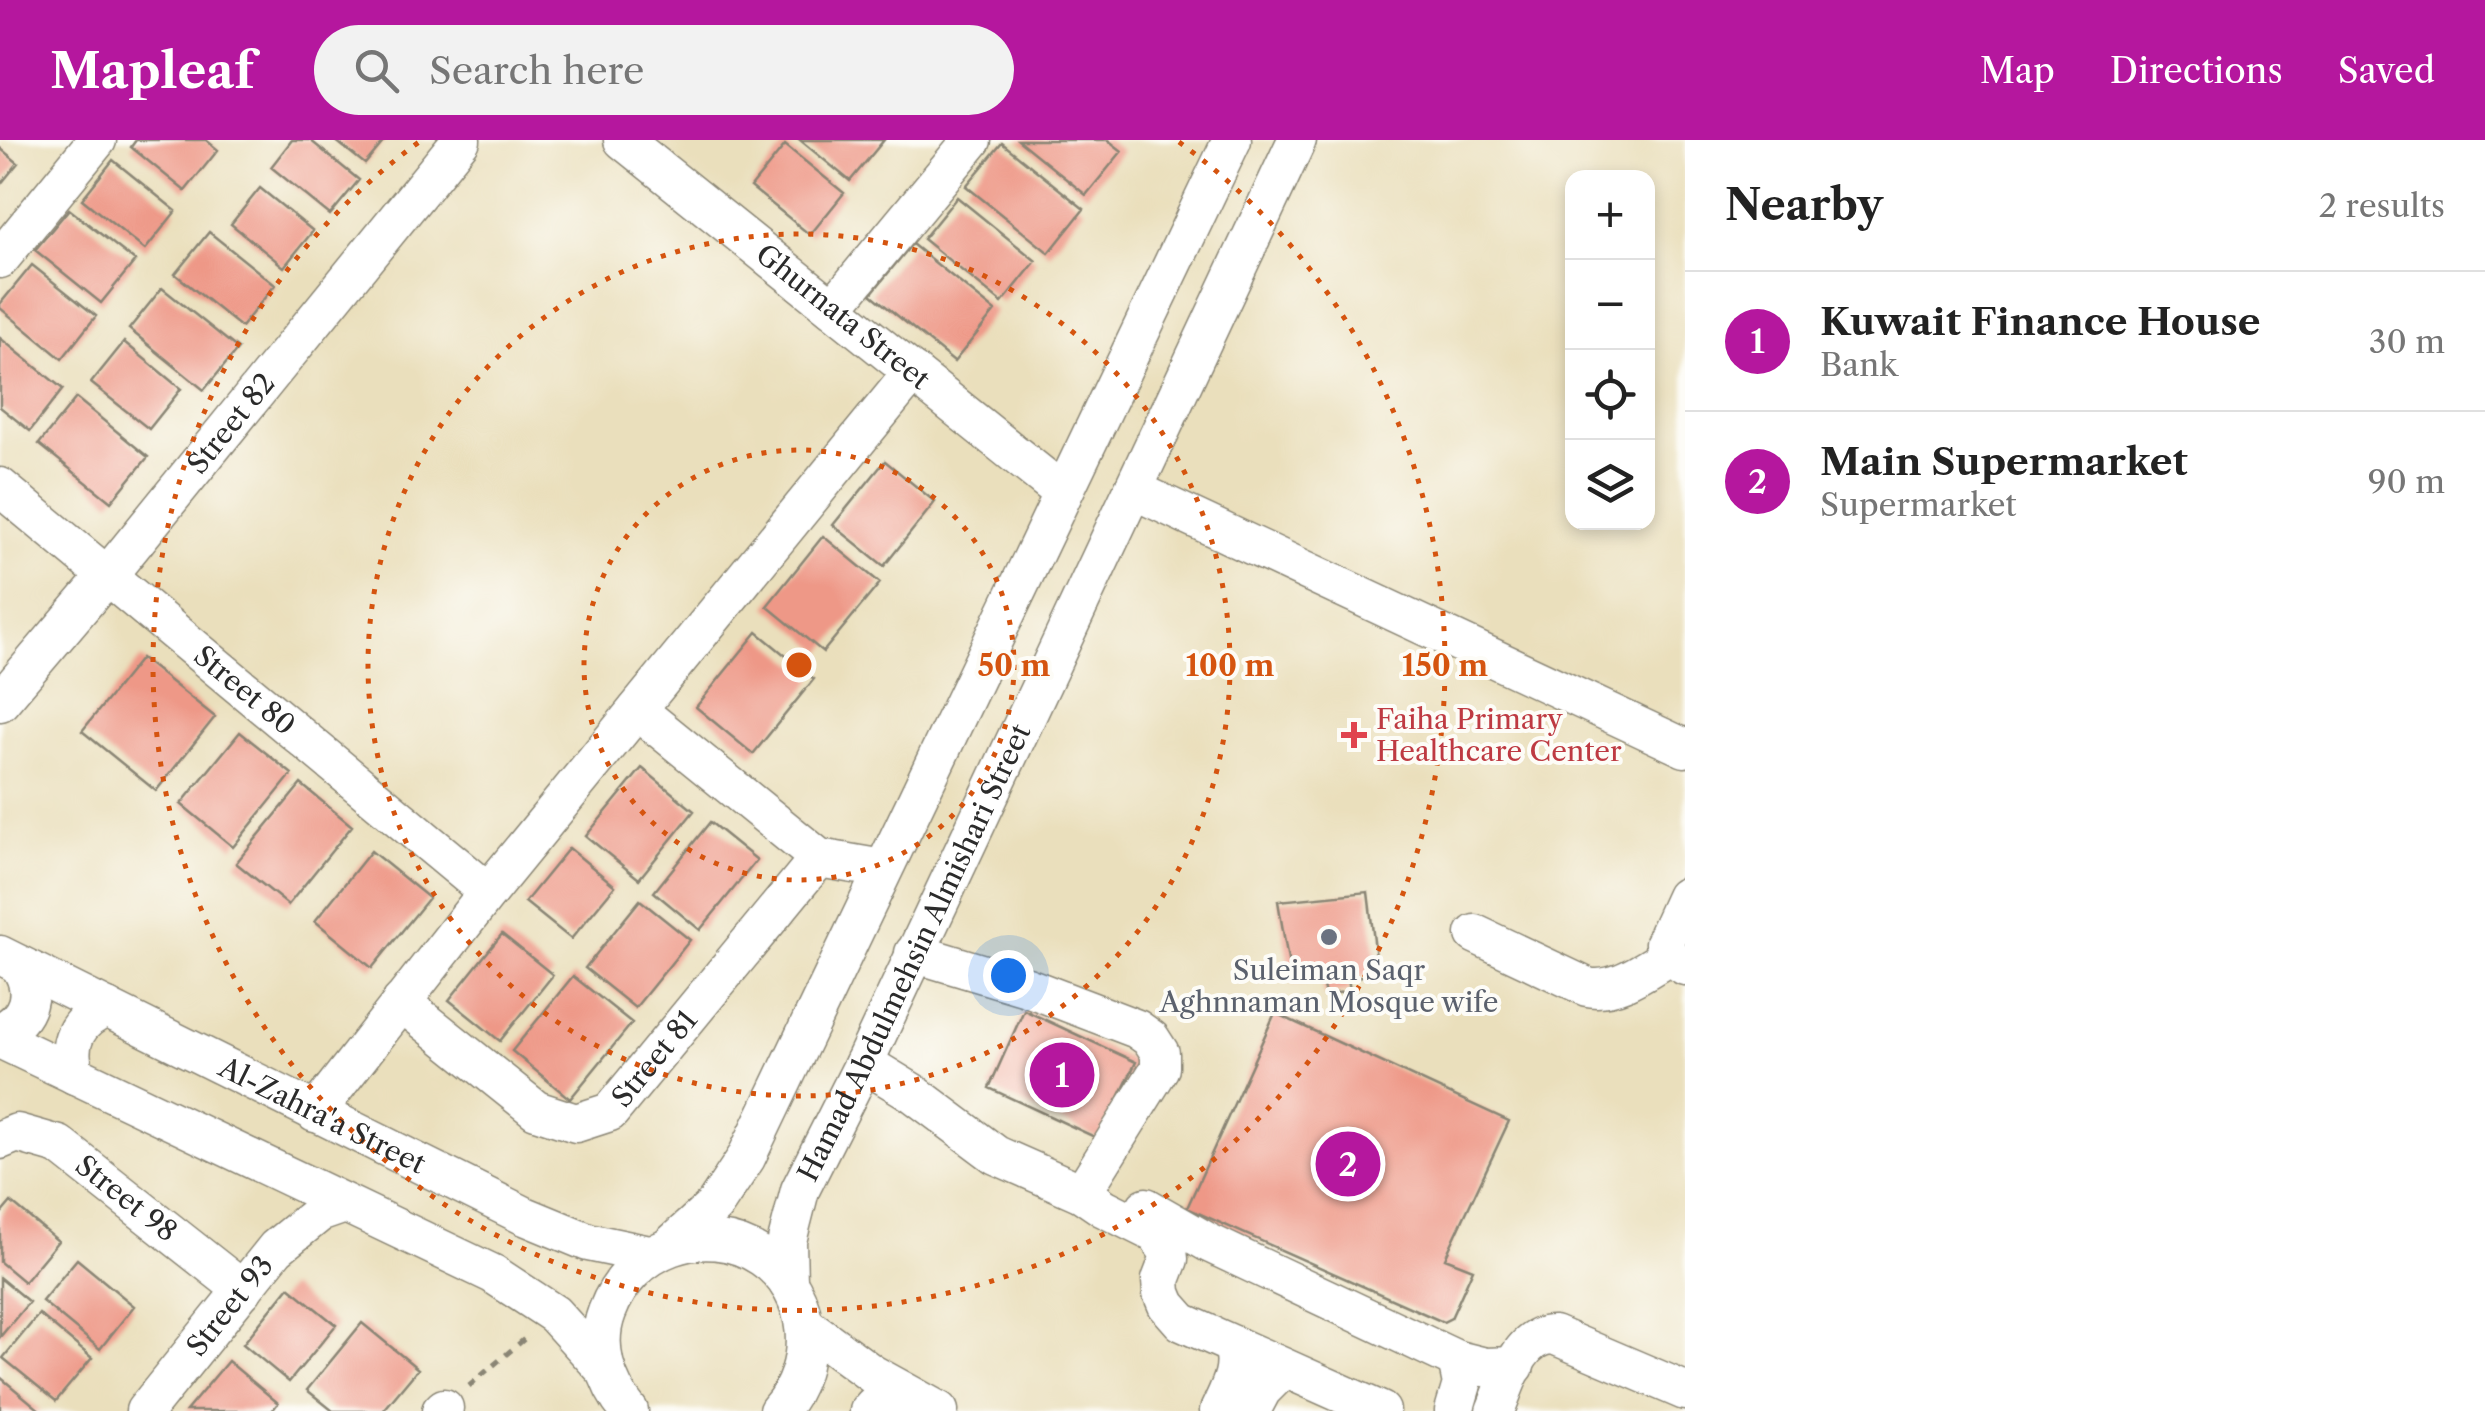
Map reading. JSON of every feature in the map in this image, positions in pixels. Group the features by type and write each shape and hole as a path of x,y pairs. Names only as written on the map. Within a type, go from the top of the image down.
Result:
{"street":[{"path":"0,259 96,140"},
{"name":"Street 82","path":"0,702 461,140"},
{"name":"Ghurnata Street","path":"623,140 1062,492"},
{"path":"833,308 972,140"},
{"name":"Hamad Abdulmehsin Almishari Street","path":"788,1283 787,1242 800,1190 864,1063 1296,140"},
{"path":"1224,156 1218,185 1236,202 1248,204 1270,194"},
{"path":"616,1396 602,1347 604,1319 614,1292 631,1270 714,1206 746,1158 1224,156"},
{"path":"1178,249 1195,243 1213,246 1226,257 1232,275"},
{"path":"316,1113 488,892 912,372"},
{"name":"Street 80","path":"0,487 488,892"},
{"path":"1134,490 1685,748"},
{"path":"637,710 819,858 884,870"},
{"name":"Street 81","path":"401,1002 536,1110 576,1123 593,1120 610,1112 819,858"},
{"path":"1475,934 1598,990 1677,961 1664,950 1666,933 1685,897"},
{"path":"914,953 1064,1000 1137,1029 1151,1039 1160,1054 1160,1068 1082,1193"},
{"path":"10,960 27,976 29,1002 14,1025 0,1035 75,1075 493,1274 554,1314 616,1396"},
{"name":"Al-Zahra'a Street","path":"10,960 525,1216 588,1242 661,1250 695,1240 730,1243 763,1258 788,1283"},
{"path":"75,1075 70,1062 74,1034 82,1022 107,1008"},
{"path":"864,1063 913,1092 996,1155 1082,1193 1156,1234 1163,1240 1169,1259 1161,1280 1166,1305 1182,1322 1381,1411"},
{"path":"765,1118 763,1134 770,1150 784,1160 801,1161 816,1154 826,1140"},
{"name":"Street 98","path":"0,1140 17,1133 59,1145 243,1290"},
{"name":"Street 93","path":"276,1248 287,1194 283,1174"},
{"path":"1082,1193 1102,1189 1112,1192 1456,1360 1484,1367 1515,1366"},
{"name":"Street 93","path":"145,1411 276,1248 320,1213 345,1204"},
{"path":"1169,1259 1210,1242"},
{"path":"778,1411 800,1376 806,1351 804,1324 788,1283"},
{"path":"804,1324 872,1374 924,1404"},
{"path":"1494,1411 1515,1366 1532,1340 1542,1334 1554,1335 1685,1391"},
{"path":"1219,1411 1235,1375 1233,1345"},
{"path":"1454,1411 1462,1384 1456,1360"},
{"path":"1251,1411 1262,1390 1284,1368"},
{"path":"869,1411 876,1401 892,1394 924,1404"}],"path":[{"path":"442,1409 554,1314"}],"building":[{"path":"136,140 206,140 218,150 185,191 131,147"},
{"path":"292,140 310,140 359,180 330,215 271,167"},
{"path":"335,140 385,140 365,164"},
{"path":"800,140 884,140 850,181"},
{"path":"1018,140 1108,140 1122,151 1086,195"},
{"path":"1002,143 1084,209 1049,253 966,186"},
{"path":"785,145 844,193 810,235 751,187"},
{"path":"0,148 18,163 0,185"},
{"path":"113,160 176,211 145,250 82,199"},
{"path":"260,188 313,231 284,267 231,224"},
{"path":"957,197 1036,261 1002,303 923,239"},
{"path":"69,209 135,261 101,303 35,250"},
{"path":"209,232 275,285 241,327 175,274"},
{"path":"912,244 995,311 954,362 871,294"},
{"path":"32,265 96,316 62,359 0,308"},
{"path":"162,288 238,349 204,390 129,329"},
{"path":"0,338 63,389 30,431 0,407"},
{"path":"124,342 181,389 149,429 91,383"},
{"path":"76,398 148,457 111,502 39,444"},
{"path":"885,461 935,502 884,566 833,525"},
{"path":"823,536 880,583 823,652 767,606"},
{"path":"757,632 814,679 753,754 696,707"},
{"path":"141,658 215,717 156,791 82,731"},
{"path":"240,732 292,774 233,847 181,804"},
{"path":"642,768 694,811 639,879 586,836"},
{"path":"301,784 352,826 288,905 236,863"},
{"path":"710,822 757,860 700,930 654,892"},
{"path":"569,848 615,886 571,939 525,902"},
{"path":"371,851 429,898 372,968 315,921"},
{"name":"Suleiman Saqr Aghnnaman Mosque wife","path":"1368,892 1378,974 1348,978 1350,991 1325,995 1322,981 1292,984 1278,901"},
{"path":"640,900 690,940 635,1008 585,968"},
{"path":"502,934 553,975 500,1041 449,1000"},
{"path":"573,976 632,1023 570,1099 512,1051"},
{"path":"1024,1010 1136,1062 1099,1139 989,1088"},
{"path":"1275,1013 1509,1121 1445,1258 1473,1269 1451,1318 1443,1322 1187,1208"},
{"path":"11,1202 58,1241 24,1282 0,1262 0,1215"},
{"path":"77,1259 134,1306 100,1349 42,1301"},
{"path":"0,1278 29,1302 0,1337"},
{"path":"289,1287 336,1325 289,1382 243,1344"},
{"path":"39,1314 92,1358 56,1401 3,1358"},
{"path":"362,1323 418,1369 383,1411 333,1411 307,1390"},
{"path":"228,1361 278,1403 272,1411 186,1411"},
{"path":"0,1377 41,1411 0,1411"}],"place":[{"name":"Faiha Primary Healthcare Center","path":"1354,735"},
{"name":"Suleiman Saqr Aghnnaman Mosque wife","path":"1329,937"},
{"name":"Kuwait Finance House","path":"1062,1075"},
{"name":"Main Supermarket","path":"1348,1164"}]}
